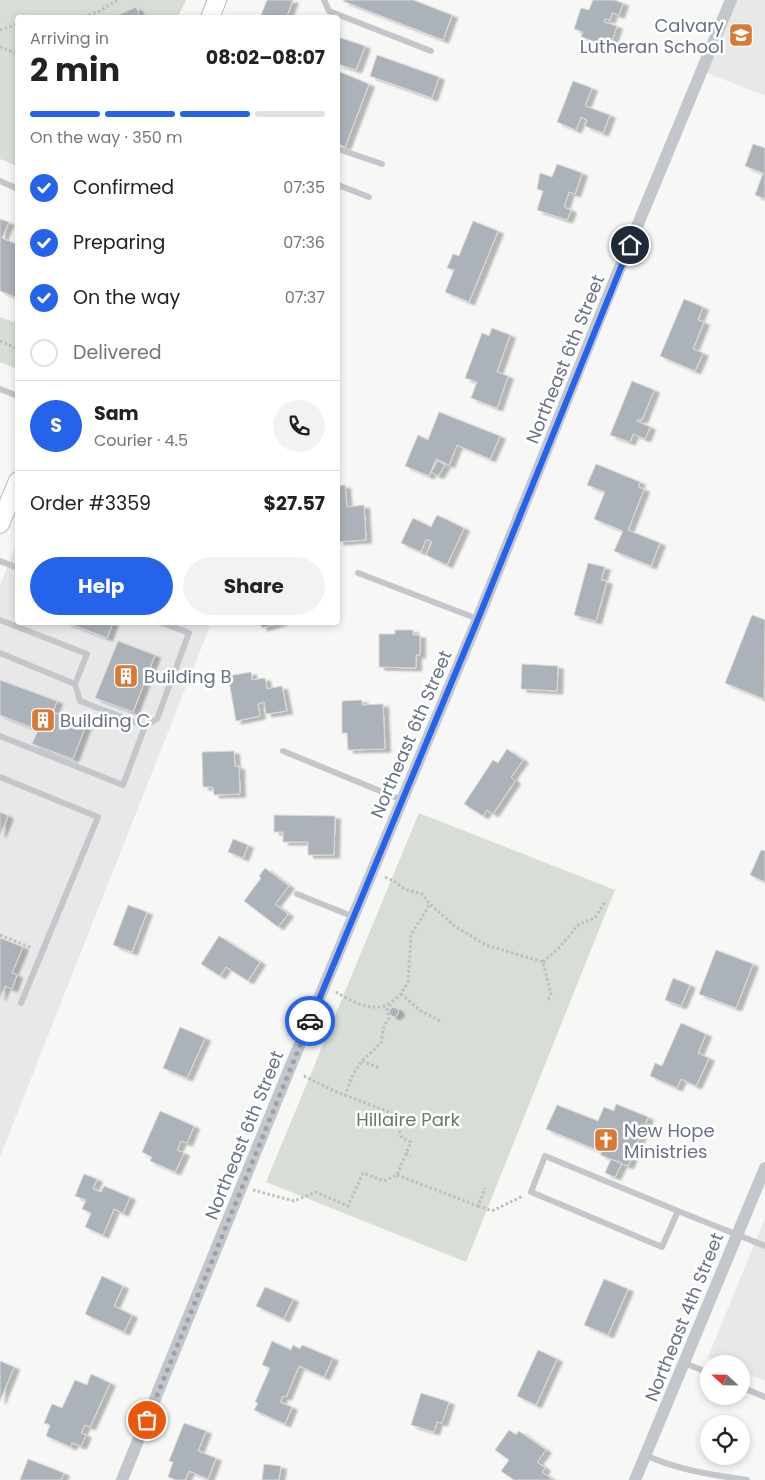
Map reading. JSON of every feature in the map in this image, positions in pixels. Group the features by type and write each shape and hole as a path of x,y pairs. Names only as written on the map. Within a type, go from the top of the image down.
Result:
{"main road":[{"path":"211,15 217,0"},
{"path":"0,524 15,488"}],"street":[{"name":"Northeast 6th Street","path":"122,1480 289,1070 478,619 609,294 731,0"},
{"name":"Northeast 4th Street","path":"635,1480 765,1168"}],"lane":[{"path":"324,0 328,11 338,15"},
{"path":"340,16 431,51"},
{"path":"340,150 382,164"},
{"path":"0,181 15,188"},
{"path":"340,186 369,197"},
{"path":"0,389 15,395"},
{"path":"0,561 15,567"},
{"path":"358,573 478,619"},
{"path":"0,620 87,654 75,684 80,701 145,726"},
{"path":"0,736 123,785 145,726 156,719 189,633 168,625"},
{"path":"0,653 75,684"},
{"path":"283,751 402,800"},
{"path":"0,777 98,817 21,1003"},
{"path":"297,894 354,917"},
{"path":"678,1211 662,1247 530,1192 545,1156 765,1246"},
{"path":"684,1362 700,1369"},
{"path":"750,1391 765,1397"},
{"path":"645,1455 662,1463 696,1472 747,1480"}],"path":[{"path":"88,15 98,12 118,0"},
{"path":"0,30 15,25"},
{"path":"0,47 15,53"},
{"path":"0,341 15,348"},
{"path":"389,879 404,889 422,894 430,904 456,927 486,945 543,962"},
{"path":"543,962 558,949 579,924 595,918 606,900"},
{"path":"324,987 367,1006 384,1007 401,994 408,982 411,935 430,904"},
{"path":"0,935 42,952"},
{"path":"543,962 551,994 547,1002"},
{"path":"401,994 421,1011 442,1022"},
{"path":"344,1096 353,1074 381,1043 384,1026 389,1018 387,1010 392,1001"},
{"path":"362,1062 379,1068"},
{"path":"242,1186 294,1201 316,1192 348,1206 363,1173 384,1181 397,1175 411,1142 402,1138 392,1114 344,1096 289,1070"},
{"path":"406,1153 412,1156"},
{"path":"397,1175 492,1211 530,1192"},
{"path":"478,1206 486,1188"}],"shaded area":[{"name":"Calvary Lutheran School","path":"731,0 765,0 765,96 702,71"},
{"path":"14,549 15,625 210,626 0,1157 0,586"},
{"path":"765,1218 765,1381 750,1375 750,1355 709,1355"}],"green space":[{"path":"0,0 186,0 179,15 15,15 15,165 0,159"},
{"path":"0,317 15,322 15,368 0,362"},
{"name":"Hillaire Park","path":"419,813 615,890 466,1262 266,1182"}],"building":[{"path":"267,0 293,0 287,15 261,15"},
{"path":"344,0 413,0 452,15 443,40"},
{"path":"593,0 614,0 623,3 619,15 612,13 610,20 605,19 604,22 617,26 610,47 581,37 583,32 574,29 581,8 589,10"},
{"path":"136,7 140,15 118,15"},
{"path":"340,38 365,46 356,70 340,65"},
{"path":"377,55 439,77 432,98 370,76"},
{"path":"340,72 369,84 345,147 340,145"},
{"path":"573,81 592,88 585,106 610,115 603,133 585,126 587,120 581,117 576,130 557,122"},
{"path":"753,144 765,148 765,199 755,195 763,173 745,166"},
{"path":"557,164 582,173 575,194 569,192 564,207 571,210 567,220 537,210 543,191 537,189 540,173 552,177"},
{"path":"0,219 9,222 2,238 15,244 15,297 0,291"},
{"path":"473,221 498,231 469,302 445,292 454,270 447,268 453,254 459,256"},
{"path":"684,299 703,307 698,320 704,322 693,349 703,353 695,371 660,356"},
{"path":"492,328 510,335 497,372 508,376 497,408 471,398 477,382 465,378 482,333 489,336"},
{"path":"632,381 654,390 642,420 638,419 637,421 650,427 645,439 633,434 630,442 610,435"},
{"path":"439,412 500,436 490,459 457,445 449,465 436,459 429,476 405,466 418,435 428,440"},
{"path":"438,461 445,465 438,476 431,472"},
{"path":"596,464 640,482 638,487 644,489 628,530 660,543 651,566 614,551 623,531 594,519 605,492 587,485"},
{"path":"345,485 347,507 364,505 366,540 340,542 340,486"},
{"path":"437,515 464,528 447,565 426,555 432,542 426,539 421,552 401,543 413,518 431,527"},
{"path":"588,563 605,567 601,580 607,581 596,621 574,615"},
{"path":"752,615 765,620 764,699 725,683"},
{"path":"73,625 112,625 107,638"},
{"path":"261,625 272,625 262,628"},
{"path":"395,630 413,630 413,635 420,635 420,655 416,655 416,668 379,667 379,634 395,634"},
{"name":"Building B","path":"118,641 155,655 133,712 95,698"},
{"path":"522,664 558,666 557,691 521,689"},
{"path":"251,672 252,680 265,678 267,689 282,686 287,711 266,714 264,702 258,704 260,716 236,721 228,676"},
{"name":"Building C","path":"0,680 57,701 53,712 86,725 73,759 32,744 38,730 0,715"},
{"path":"362,700 362,705 383,704 385,749 348,750 347,733 342,733 342,701"},
{"path":"507,749 523,760 511,777 515,781 493,814 487,810 483,816 464,804 493,760 498,763"},
{"path":"234,751 235,767 239,766 240,794 214,795 213,787 203,787 202,752"},
{"path":"0,812 8,816 0,835"},
{"path":"274,815 335,816 334,855 308,855 308,842 283,842 283,832 274,832"},
{"path":"233,839 248,845 243,858 228,852"},
{"path":"761,850 765,851 765,882 750,875"},
{"path":"265,868 289,886 275,904 288,914 278,927 244,901 261,878 259,876"},
{"path":"128,905 147,912 132,952 113,945"},
{"path":"219,936 260,962 248,981 226,967 220,976 201,964"},
{"path":"0,938 23,947 12,973 17,975 12,989 5,986 0,998"},
{"path":"716,950 753,964 736,1008 699,994"},
{"path":"673,978 690,985 681,1006 665,1000"},
{"path":"394,1007 399,1012 394,1017 389,1012"},
{"path":"681,1023 706,1034 698,1053 709,1058 696,1086 681,1079 677,1088 650,1076 655,1063 662,1066"},
{"path":"180,1027 205,1038 187,1078 163,1068"},
{"name":"New Hope Ministries","path":"616,1104 648,1117 628,1166 600,1155 602,1152 546,1129 557,1105 598,1121 604,1107 614,1111"},
{"path":"160,1111 194,1126 187,1143 181,1141 177,1150 184,1153 175,1172 150,1161 152,1157 142,1152"},
{"path":"611,1159 622,1163 615,1177 605,1173"},
{"path":"84,1174 97,1179 93,1189 101,1192 104,1186 130,1197 123,1213 114,1209 103,1235 85,1227 91,1213 82,1209 86,1200 75,1196"},
{"path":"102,1276 123,1286 114,1306 132,1315 124,1332 85,1314"},
{"path":"604,1279 628,1289 608,1335 584,1325"},
{"path":"265,1287 293,1299 284,1319 256,1306"},
{"path":"272,1341 291,1350 293,1345 300,1349 302,1345 333,1358 324,1377 299,1366 286,1397 283,1396 280,1402 292,1407 285,1424 254,1410 258,1403 255,1402 270,1368 262,1365"},
{"path":"538,1350 557,1359 536,1405 517,1396"},
{"path":"0,1361 14,1367 0,1401"},
{"path":"91,1374 110,1383 90,1427 85,1425 81,1433 86,1435 81,1446 72,1443 71,1447 46,1436 50,1425 44,1423 52,1404 62,1408 75,1380 87,1385"},
{"path":"421,1393 449,1402 442,1423 437,1422 434,1432 411,1425"},
{"path":"184,1423 206,1431 198,1451 216,1458 208,1479 189,1471 185,1480 176,1480 168,1477 173,1462 169,1461"},
{"path":"509,1430 516,1435 519,1431 546,1450 537,1462 545,1468 542,1472 553,1480 514,1480 501,1471 509,1460 495,1450"},
{"path":"28,1459 64,1473 61,1480 20,1480"},
{"path":"264,1464 281,1466 279,1480 262,1480"}],"way so far":[{"path":"147,1420 310,1021"}],"place":[{"name":"Calvary Lutheran School","path":"741,35"},
{"name":"Building B","path":"126,676"},
{"name":"Building C","path":"43,720"},
{"name":"New Hope Ministries","path":"606,1140"}],"route":[{"path":"310,1021 478,619 630,245"}]}
